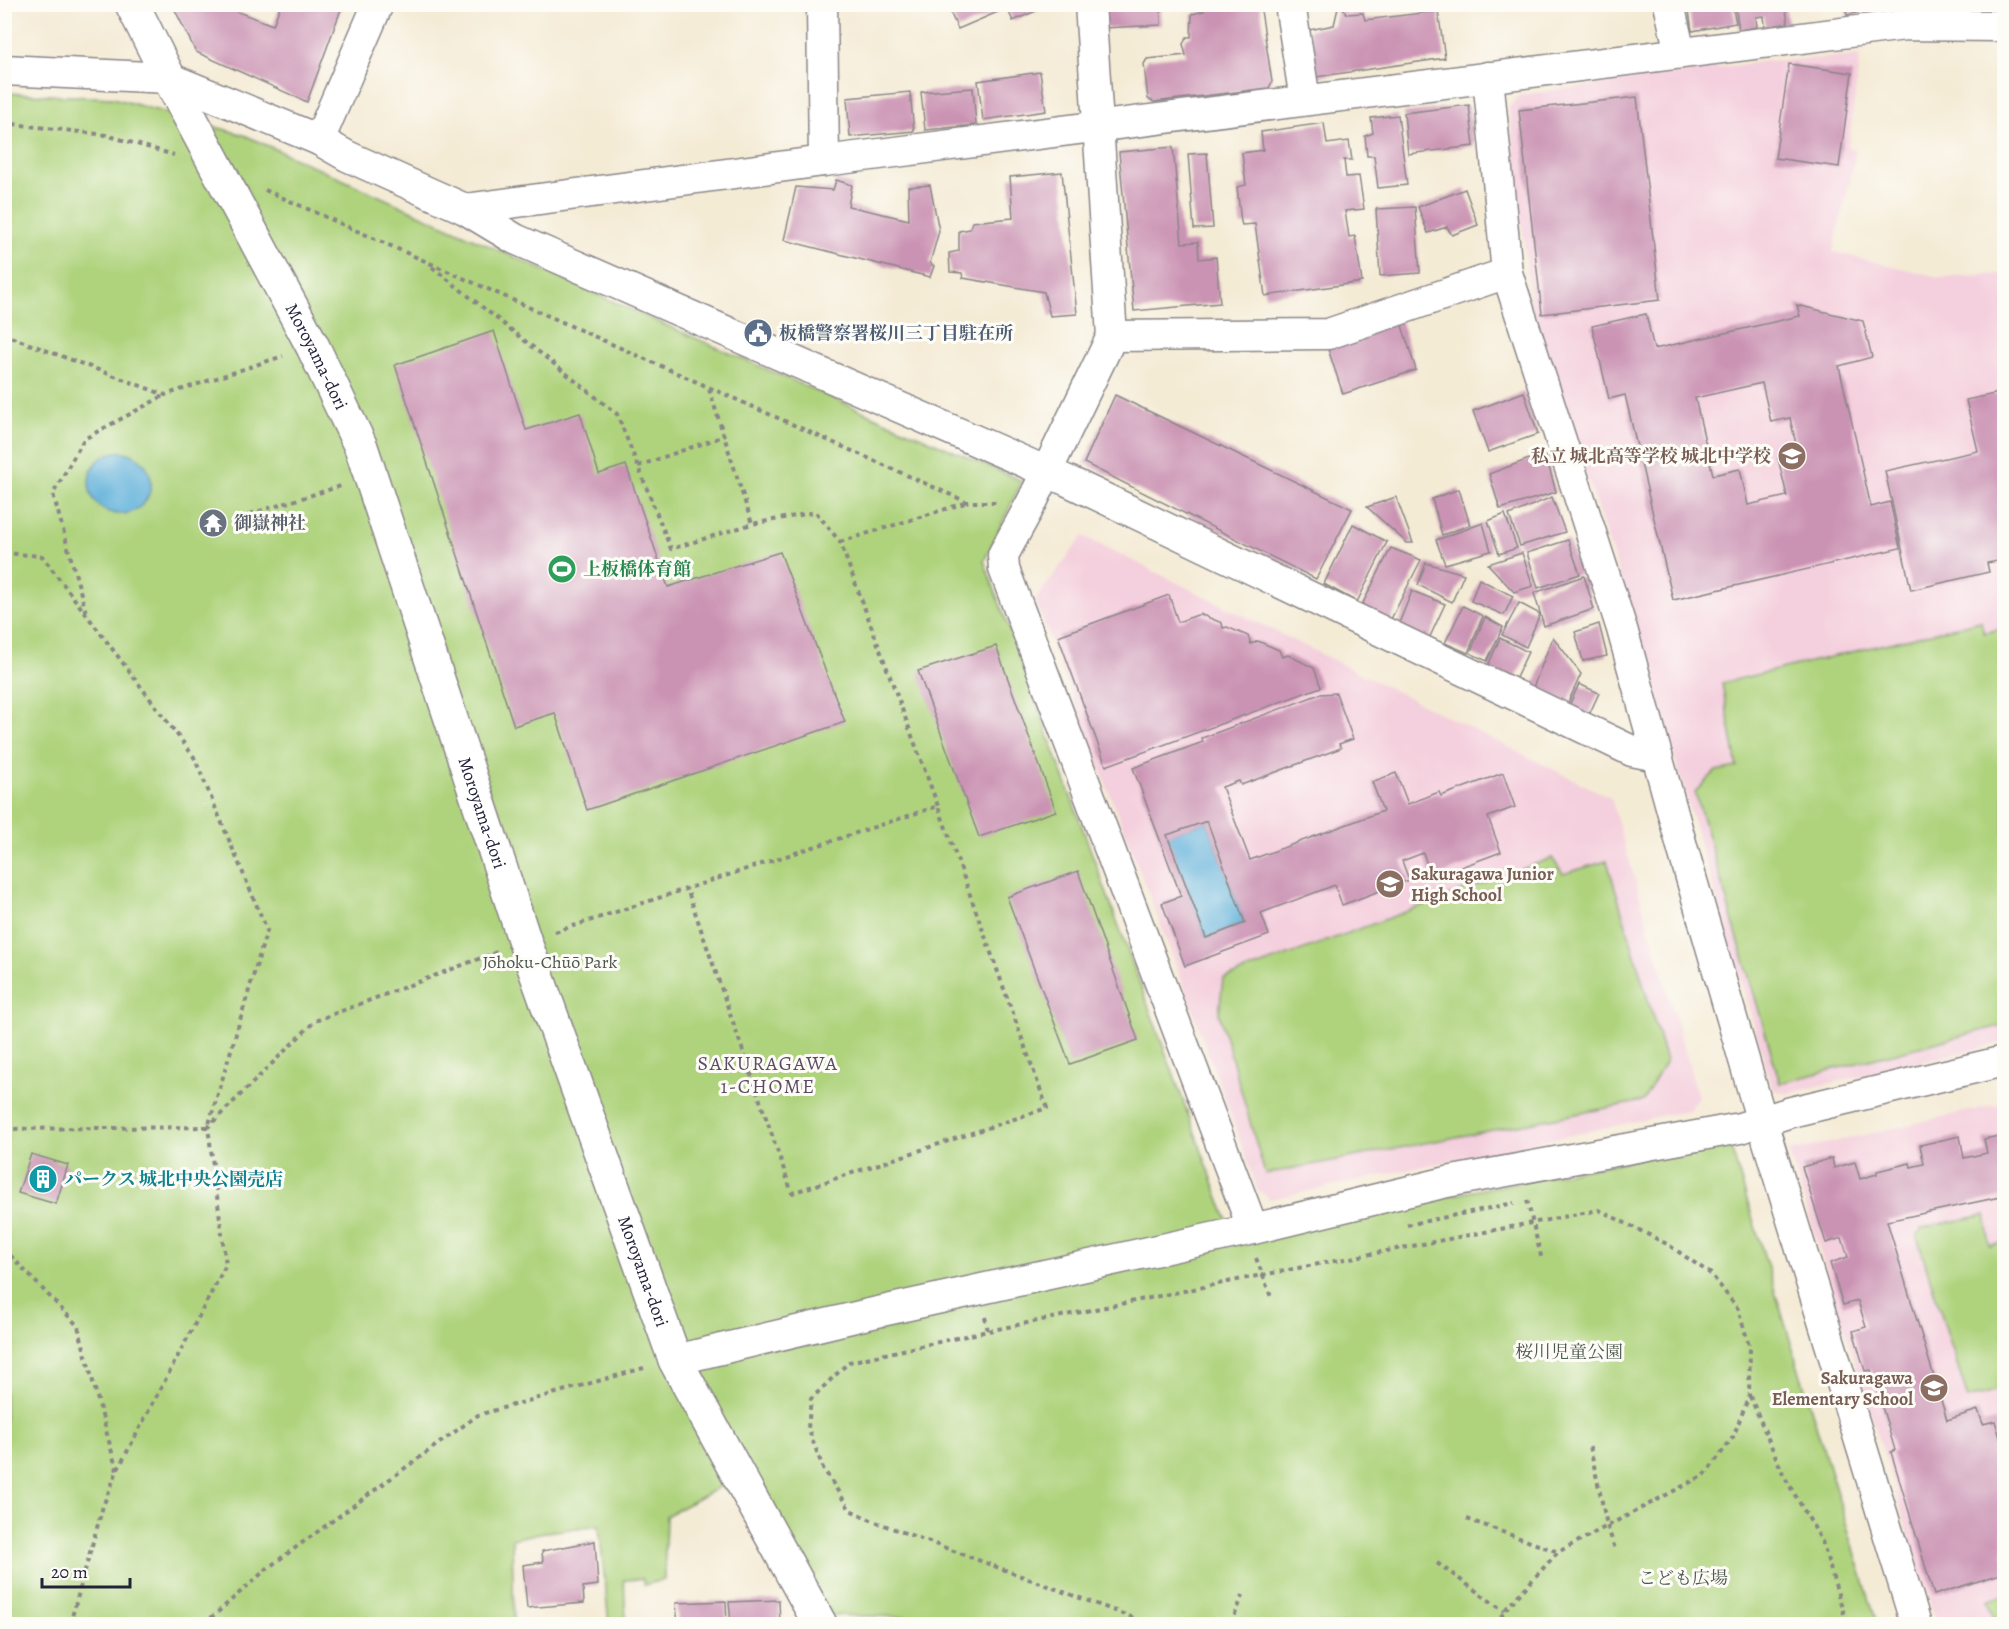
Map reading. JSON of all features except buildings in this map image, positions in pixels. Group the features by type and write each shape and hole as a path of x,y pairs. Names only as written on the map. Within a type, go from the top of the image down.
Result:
{"street":[{"name":"Moroyama-dori","path":"132,4 169,78 313,347 361,447 525,942 675,1360 820,1624"},
{"path":"319,140 378,4"},
{"path":"822,4 824,161"},
{"path":"1090,4 1112,336 1032,502 1003,555 1004,569 1254,1243"},
{"path":"1290,4 1305,100"},
{"path":"1669,4 1680,53"},
{"path":"465,209 824,161 1680,53 1902,15 2004,28"},
{"path":"4,70 169,78 319,140 347,156 465,209 515,239 1046,472 1632,751 1657,756"},
{"path":"1488,77 1507,273 1622,629 1762,1122 1916,1624"},
{"path":"1112,336 1328,334 1507,273"},
{"path":"675,1360 864,1315 1254,1243 1447,1182 1707,1135 1762,1122 1791,1112 2004,1061"}],"path":[{"path":"4,123 106,135 218,169 967,502"},
{"path":"426,262 617,414 671,549 752,524 816,512 840,542 1047,1108 792,1193 687,889"},
{"path":"6,337 165,395"},
{"path":"87,615 53,494 84,439 165,395 313,347"},
{"path":"709,388 752,524"},
{"path":"638,466 724,436"},
{"path":"250,514 371,476"},
{"path":"840,542 967,502 1032,502"},
{"path":"4,554 42,556 194,757 267,930 208,1127 226,1265 117,1471 103,1506 70,1624"},
{"path":"4,1129 208,1127 315,1021 525,942 938,806"},
{"path":"1527,1200 1542,1260"},
{"path":"1150,1624 873,1521 850,1510 823,1468 808,1428 811,1399 849,1362 1262,1275 1599,1210 1666,1244 1711,1274 1738,1309 1750,1348 1749,1396 1733,1437 1706,1474 1558,1552 1504,1611 1498,1624"},
{"path":"1254,1243 1262,1275 1271,1297"},
{"path":"4,1249 78,1326 117,1471"},
{"path":"204,1624 269,1567 478,1414 675,1360"},
{"path":"1749,1396 1784,1476 1822,1541 1847,1624"},
{"path":"1590,1447 1607,1525 1615,1549"},
{"path":"1467,1519 1558,1552"},
{"path":"1437,1563 1504,1611"},
{"path":"1231,1624 1244,1593"}],"shaded area":[{"name":"私立 城北高等学校 城北中学校","path":"1860,56 1848,148 1856,151 1833,252 1939,277 2004,274 2004,1042 1786,1094 1773,1089 1630,608 1531,305 1509,107 1520,95 1767,61"},
{"name":"Sakuragawa Junior High School","path":"1083,536 1611,798 1698,1096 1689,1110 1271,1199 1258,1191 1178,970 1035,600"},
{"name":"Sakuragawa Elementary School","path":"2004,1103 2004,1624 1937,1624 1789,1152"}],"green space":[{"name":"Jōhoku-Chūō Park","path":"5,93 113,98 244,135 645,316 1022,481 984,561 1236,1244 1442,1197 1729,1141 1877,1624 962,1624 939,1618 830,1615 749,1471 666,1516 664,1580 644,1585 643,1579 624,1580 626,1621 623,1624 609,1624 599,1525 512,1539 514,1624 5,1624"},
{"path":"1981,621 1984,633 2004,628 2004,1025 1780,1083 1695,792 1716,771 1737,767 1722,683"},
{"path":"1552,858 1563,874 1607,861 1666,1061 1643,1101 1265,1174 1219,1014 1223,979"},
{"path":"1985,1215 1990,1246 2004,1243 2004,1388 1968,1399 1917,1237 1922,1228"},
{"path":"2004,1595 2004,1624 1996,1624 1988,1601"}],"water":[{"path":"120,452 137,457 142,461 146,466 151,483 146,500 142,505 137,509 120,514 103,509 98,505 94,500 89,483 94,466 98,461 103,457"},
{"path":"1207,821 1245,923 1206,938 1167,835"}],"place":[{"name":"板橋警察署桜川三丁目駐在所","path":"758,333"},
{"name":"私立 城北高等学校 城北中学校","path":"1792,456"},
{"name":"御嶽神社","path":"213,523"},
{"name":"上板橋体育館","path":"562,569"},
{"name":"Sakuragawa Junior High School","path":"1390,884"},
{"name":"パークス 城北中央公園売店","path":"43,1179"},
{"name":"Sakuragawa Elementary School","path":"1934,1388"}],"district":[{"name":"SAKURAGAWA 1-CHOME","path":"768,1074"}],"park label":[{"name":"桜川児童公園","path":"1569,1352"},
{"name":"こども広場","path":"1683,1578"}]}
